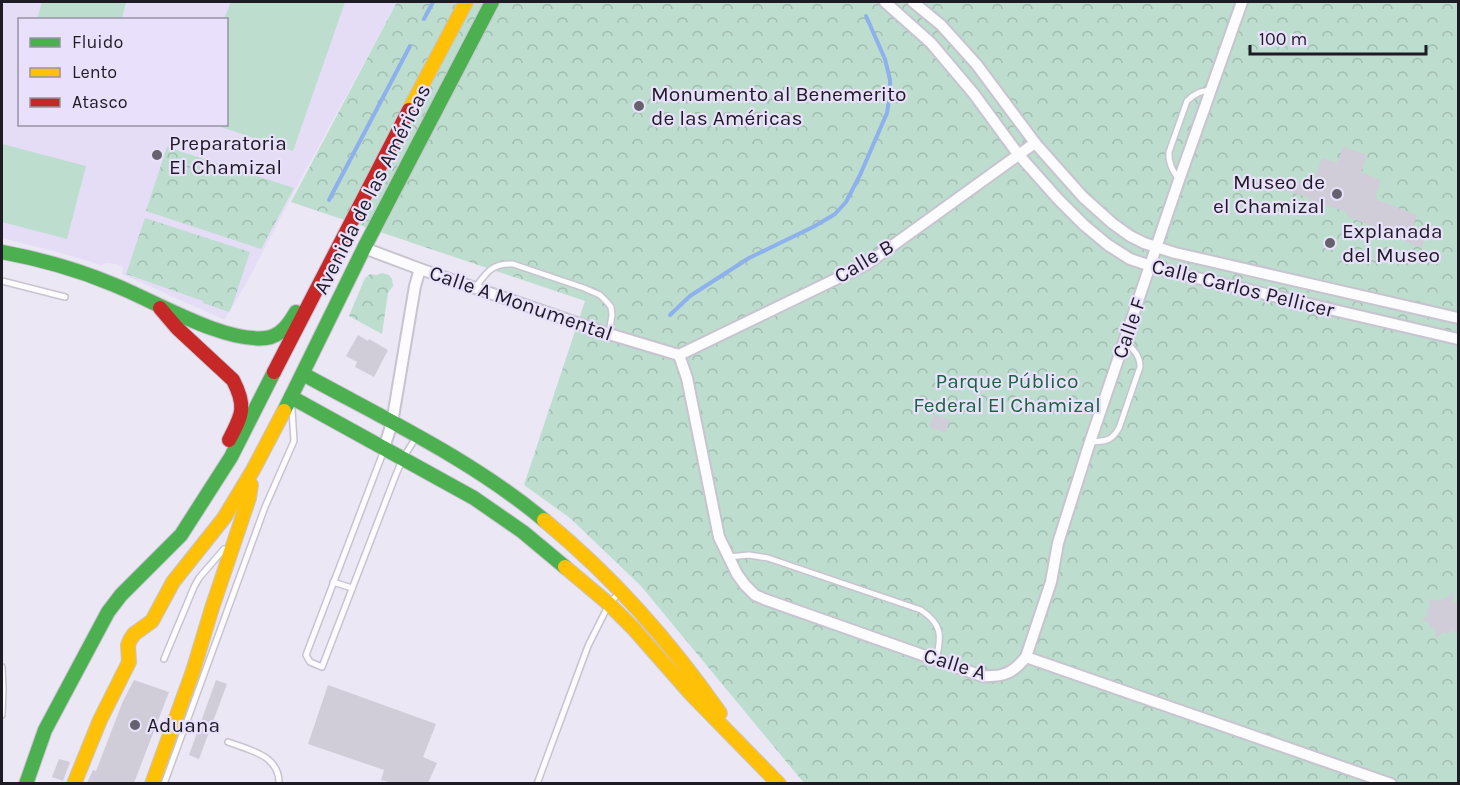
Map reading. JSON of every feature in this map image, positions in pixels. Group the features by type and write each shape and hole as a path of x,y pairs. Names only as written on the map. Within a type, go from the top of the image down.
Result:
{"main road":[{"name":"Avenida de las Américas","path":"342,238 466,2"},
{"name":"Avenida de las Américas","path":"74,783 100,720 129,662 130,640 134,634 152,621 172,582 224,518 253,470 364,248 492,2"},
{"path":"364,248 357,240 358,228 391,162 407,116"},
{"path":"2,252 80,271 221,331 269,338 285,330 329,250 342,238"},
{"path":"26,783 45,730 108,612 121,595 181,535 231,457 342,238"},
{"path":"157,303 177,328 233,380 242,398 241,416 223,454 212,487"},
{"path":"303,374 462,463 558,531 599,568 652,624 703,688 738,741"},
{"path":"291,397 474,498 523,531 609,604 691,694 779,783"},
{"path":"152,783 193,671 249,498 253,470"}],"street":[{"name":"Calle Carlos Pellicer","path":"885,2 931,43 974,94 1018,154 1058,200 1108,245 1130,258 1174,273 1458,339"},
{"name":"Calle Carlos Pellicer","path":"913,2 941,25 977,65 1035,143 1083,197 1130,236 1157,247 1458,318"},
{"name":"Calle F","path":"1026,657 1051,582 1058,543 1090,442 1242,2"},
{"name":"Calle B","path":"679,355 867,264 1035,143"},
{"name":"Calle A Monumental","path":"364,248 609,334 679,355"},
{"path":"384,448 392,423 415,286 420,269"},
{"name":"Calle A","path":"679,355 687,378 719,537 737,574 755,595 982,676 996,677 1008,673 1026,657"},
{"path":"1026,657 1390,783"}],"lane":[{"path":"1179,180 1168,159 1187,101 1193,95 1211,90"},
{"path":"475,288 487,272 496,265 513,264 584,288 600,295 611,307 609,334"},
{"path":"2,281 65,297"},
{"path":"1090,442 1106,441 1115,436 1119,428 1140,367 1138,354 1125,341"},
{"path":"164,783 265,507 294,441 291,397"},
{"path":"384,448 306,655 310,662 322,667 403,458 416,437"},
{"path":"164,659 199,578 235,537"},
{"path":"728,557 749,555 768,558 921,610 932,617 938,627 940,644 936,660"},
{"path":"333,582 352,588"},
{"path":"537,783 588,646 609,604 621,590"},
{"path":"2,667 2,715"},
{"path":"228,742 264,756 273,763 279,773 279,783"}],"shaded area":[{"name":"Preparatoria El Chamizal","path":"2,2 397,2 225,319 122,274 123,267 116,264 101,265 2,238"}],"green space":[{"path":"42,2 126,2 122,18 37,18"},
{"path":"231,2 345,2 293,151 218,126 228,126 228,18 224,18"},
{"name":"Parque Público Federal El Chamizal","path":"397,2 1458,2 1458,783 804,783 641,586 570,518 524,485 585,301 291,202"},
{"path":"2,144 86,166 67,239 2,222"},
{"path":"167,147 294,188 261,249 146,211"},
{"path":"145,218 250,252 229,312 126,274"},
{"path":"370,274 389,275 393,286 388,293 382,334 349,316 365,278"}],"building":[{"name":"Museo de el Chamizal","path":"1343,147 1367,155 1361,172 1381,180 1375,199 1417,215 1413,226 1420,228 1417,235 1425,238 1422,248 1393,237 1391,240 1380,236 1382,230 1346,216 1347,212 1309,202 1310,198 1285,190 1288,179 1312,187 1322,158 1337,163"},
{"path":"358,335 388,350 374,377 355,367 357,362 346,356"},
{"path":"934,414 950,420 945,433 930,427"},
{"path":"1453,592 1453,602 1458,604 1458,634 1451,630 1448,634 1443,632 1436,639 1435,629 1430,627 1430,623 1422,620 1428,614 1429,599 1438,601 1441,598 1445,599"},
{"name":"Aduana","path":"134,680 169,692 134,783 87,783 93,770 96,771 123,701"},
{"path":"216,680 227,684 199,759 189,755"},
{"path":"328,685 436,724 423,757 437,763 428,783 393,783 381,780 384,770 308,744"},
{"path":"59,759 70,762 63,781 52,777"}],"waterway":[{"path":"424,19 433,2"},
{"path":"670,315 690,296 749,258 815,226 835,214 846,202 887,113 890,94 890,80 885,59 866,16"},
{"path":"329,200 410,46"}],"traffic: fast":[{"path":"284,411 364,248 492,2"},
{"path":"2,252 44,261 85,274 129,291 188,319 230,334 249,338 266,338 276,335 284,329 296,312"},
{"path":"26,784 45,730 108,612 121,595 181,535 231,457 274,372"},
{"path":"303,374 458,459 488,478 544,520"},
{"path":"291,397 474,498 523,532 565,567"}],"traffic: slow":[{"path":"409,110 466,2"},
{"path":"74,784 100,720 129,662 130,640 134,634 152,621 173,582 224,518 253,470 284,411"},
{"path":"152,784 193,671 249,498 251,485"},
{"path":"544,520 594,564 639,611 720,713"},
{"path":"565,567 609,604 633,628 691,694 779,784"}],"traffic: jam":[{"path":"274,372 409,110"},
{"path":"160,308 177,328 233,380 240,397 241,411 229,440"}],"place":[{"name":"Monumento al Benemerito de las Américas","path":"639,106"},
{"name":"Preparatoria El Chamizal","path":"157,155"},
{"name":"Museo de el Chamizal","path":"1337,194"},
{"name":"Explanada del Museo","path":"1330,243"},
{"name":"Aduana","path":"135,725"}]}
